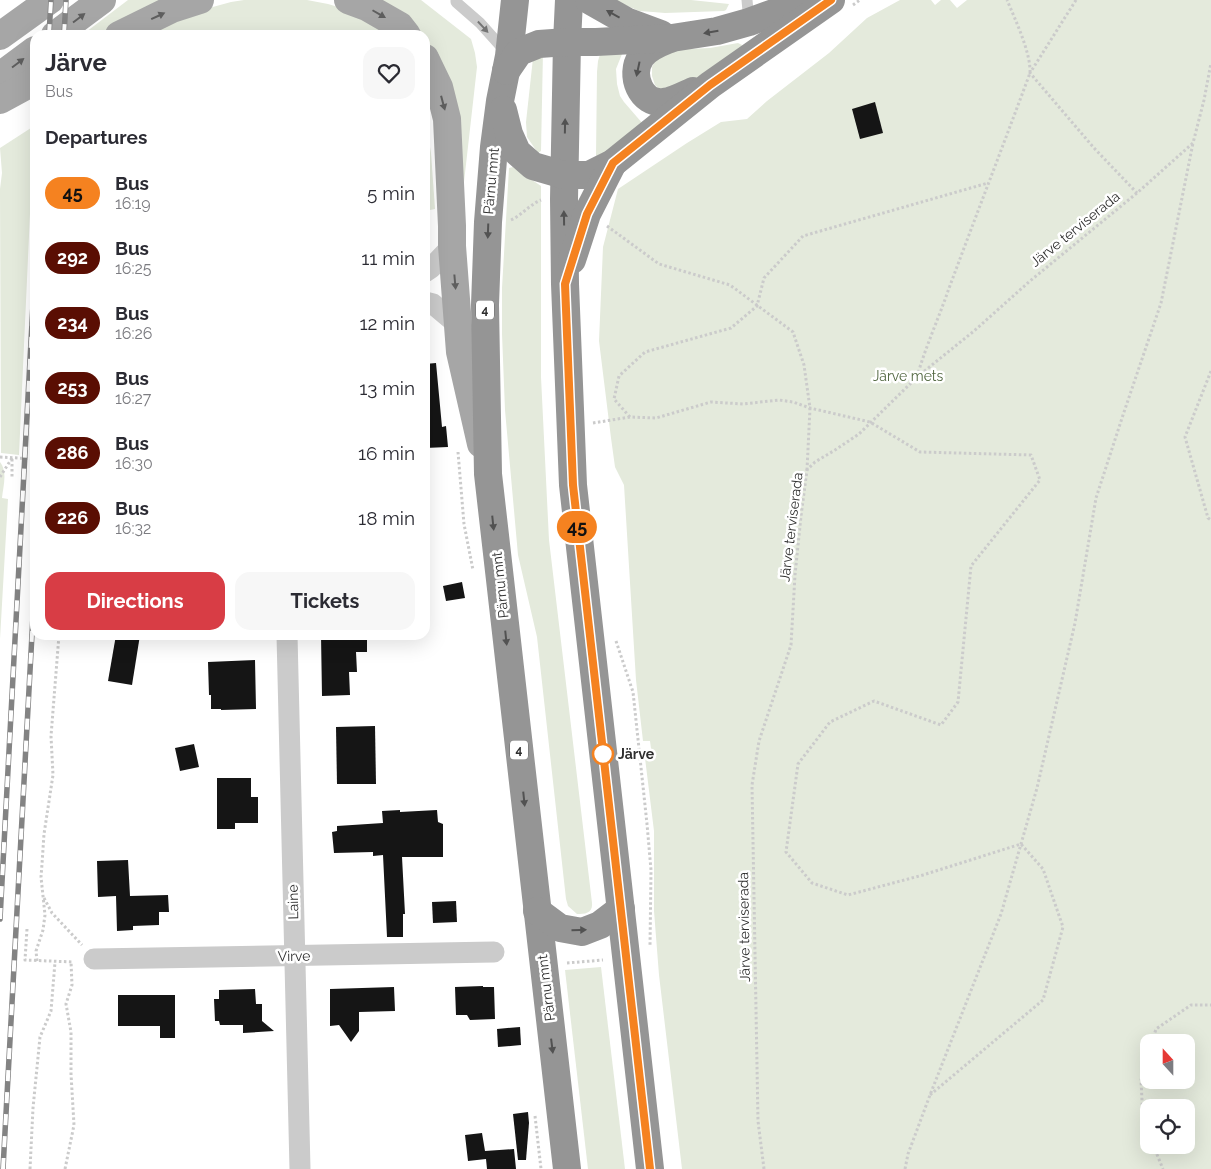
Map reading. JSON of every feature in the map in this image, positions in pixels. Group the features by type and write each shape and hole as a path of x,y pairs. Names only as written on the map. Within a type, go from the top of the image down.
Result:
{"highway":[{"name":"Pärnu mnt","path":"515,0 508,63 500,101 494,147 488,222 485,304 488,474 567,1169"},
{"path":"569,0 564,175 565,284 573,485 650,1169"},
{"path":"589,0 626,21 672,38"},
{"path":"508,63 520,52 539,44 672,38 716,31 748,11 779,11 795,0"},
{"path":"500,101 509,134 518,152 533,166 564,175 588,175 613,163 710,85 831,0"},
{"path":"672,38 651,48 641,57 636,69 636,77 642,93 656,102 665,102 710,85"},
{"path":"565,284 587,214 613,163"},
{"path":"537,911 560,928 582,932 600,925 621,909"}],"main road":[{"path":"0,18 22,0"},
{"path":"0,36 50,0"},
{"path":"62,30 102,0"},
{"path":"128,30 172,9 200,0"},
{"path":"348,0 367,7 400,26 403,30"},
{"path":"0,76 30,54"},
{"path":"430,68 439,87 447,119 452,246 460,352 488,474"},
{"path":"0,100 30,84"}],"street":[{"path":"430,269 452,246"},
{"path":"430,303 434,304 458,325"},
{"name":"Laine","path":"287,640 300,1169"},
{"name":"Virve","path":"94,959 494,952"}],"lane":[{"path":"455,1 480,23 508,63"}],"path":[{"path":"1007,0 1030,65 1030,73 1094,148 1137,193"},
{"path":"917,377 922,358 1030,73 1076,0"},
{"path":"905,1169 908,1154 930,1095 1001,914 1037,788 1075,623 1096,498 1161,303 1193,142 1211,63"},
{"name":"Järve terviserada","path":"764,1169 758,1121 752,785 760,740 791,645 795,575 807,470 815,462 859,434 917,377 1137,193 1193,142"},
{"path":"630,417 614,399 619,376 644,352 731,328 757,306 764,278 802,236 988,183"},
{"path":"506,221 519,216 541,199"},
{"path":"600,221 659,264 730,286 793,332 804,364 810,408 807,470"},
{"path":"1211,371 1185,437 1208,518 1211,520"},
{"path":"594,429 593,423 630,417 656,418 711,402 743,404 779,400 870,422 920,452 1031,456 1040,480 971,566 958,702 942,725 874,701 830,722 798,764 786,852 812,883 848,895 923,875 1021,844"},
{"path":"0,451 2,457 30,459"},
{"path":"0,477 12,458"},
{"path":"12,458 12,478"},
{"path":"36,961 36,951 43,930 45,915 41,877 44,834 53,775 51,736 59,640"},
{"path":"616,640 633,692 651,870 651,955"},
{"path":"930,1095 1043,1000 1063,927 1043,869 1021,844"},
{"path":"42,895 52,913 94,959"},
{"path":"27,929 25,960 71,962 94,959"},
{"path":"562,964 602,960"},
{"path":"30,1169 33,1108 40,1037 51,1011 55,962"},
{"path":"65,1169 74,1125 71,1032 66,1004 72,985 71,962"},
{"path":"1154,1034 1156,1029 1191,1005 1211,1005"},
{"path":"1157,1154 1163,1169"}],"green space":[{"path":"128,0 169,0 112,30 89,30"},
{"path":"244,0 307,0 355,12 383,30 152,30 180,16"},
{"path":"375,0 421,0 471,39 477,67 464,182 459,183 434,52 430,48 430,30 413,30"},
{"path":"614,0 691,0 729,4 724,11 665,13 639,11"},
{"name":"Järve mets","path":"900,0 931,0 935,5 941,0 950,0 957,8 967,0 1211,0 1211,1169 682,1169 659,975 654,911 654,831 645,758 652,756 650,741 643,741 636,680 624,485 615,467 599,341 603,247 618,189 721,122 747,119 829,53 867,18"},
{"path":"738,43 742,45 741,47 692,82 659,89 655,85 652,67 657,57 666,50 710,48"},
{"path":"602,48 622,54 616,69 620,96 643,124 596,156 597,72"},
{"path":"543,51 541,151 538,153 527,137 526,122 533,58"},
{"path":"30,129 30,214 19,455 1,453 0,189 2,173 0,148"},
{"path":"430,147 431,153 435,209 430,210"},
{"path":"513,167 541,186 541,377 549,540 592,903 590,911 583,914 577,914 568,906 566,899 537,637 518,555 505,410 502,334 502,288 509,168"},
{"path":"0,462 4,470 2,498 8,499 0,639"},
{"path":"601,967 625,1169 588,1169 565,970"}],"building":[{"path":"875,102 883,133 860,139 852,109"},
{"path":"436,363 442,427 446,426 448,447 430,448 430,364"},
{"path":"462,582 465,598 446,601 443,586"},
{"path":"115,640 139,640 132,685 108,681"},
{"path":"321,640 367,640 367,652 356,652 357,672 349,672 350,695 322,696"},
{"path":"255,660 256,709 211,709 208,662"},
{"path":"375,726 376,784 337,784 336,727"},
{"path":"194,744 199,767 180,771 175,748"},
{"path":"217,778 251,778 251,797 258,797 258,823 235,823 235,829 217,829"},
{"path":"400,810 400,812 437,810 438,822 443,824 443,857 402,857 405,914 403,914 403,937 387,937 383,855 373,856 373,852 334,853 332,832 337,831 337,826 383,823 382,811"},
{"path":"128,860 130,896 168,895 169,912 159,912 159,925 133,926 133,930 117,931 116,896 98,897 97,861"},
{"path":"456,901 457,922 433,923 432,902"},
{"path":"394,987 395,1011 359,1012 359,1031 351,1042 339,1025 330,1026 330,989"},
{"path":"455,987 494,987 495,1019 470,1020 467,1015 456,1015"},
{"path":"255,989 256,1004 262,1004 262,1021 274,1031 243,1033 243,1025 220,1025 219,1021 215,1021 214,999 219,999 219,990"},
{"path":"118,995 175,995 175,1038 160,1038 160,1026 118,1026"},
{"path":"520,1027 521,1045 498,1047 497,1029"},
{"path":"528,1112 526,1160 518,1160 513,1114"},
{"path":"482,1133 485,1151 514,1149 516,1169 487,1169 486,1159 468,1161 465,1135"}],"railway":[{"path":"49,30 51,0"},
{"path":"64,30 66,0"},
{"path":"0,919 30,360"},
{"path":"3,1169 32,640"}],"bus line":[{"name":"45","path":"650,1169 573,485 565,284 587,214 613,163 710,85 831,0"}],"place":[{"name":"Järve","path":"603,754"}]}
